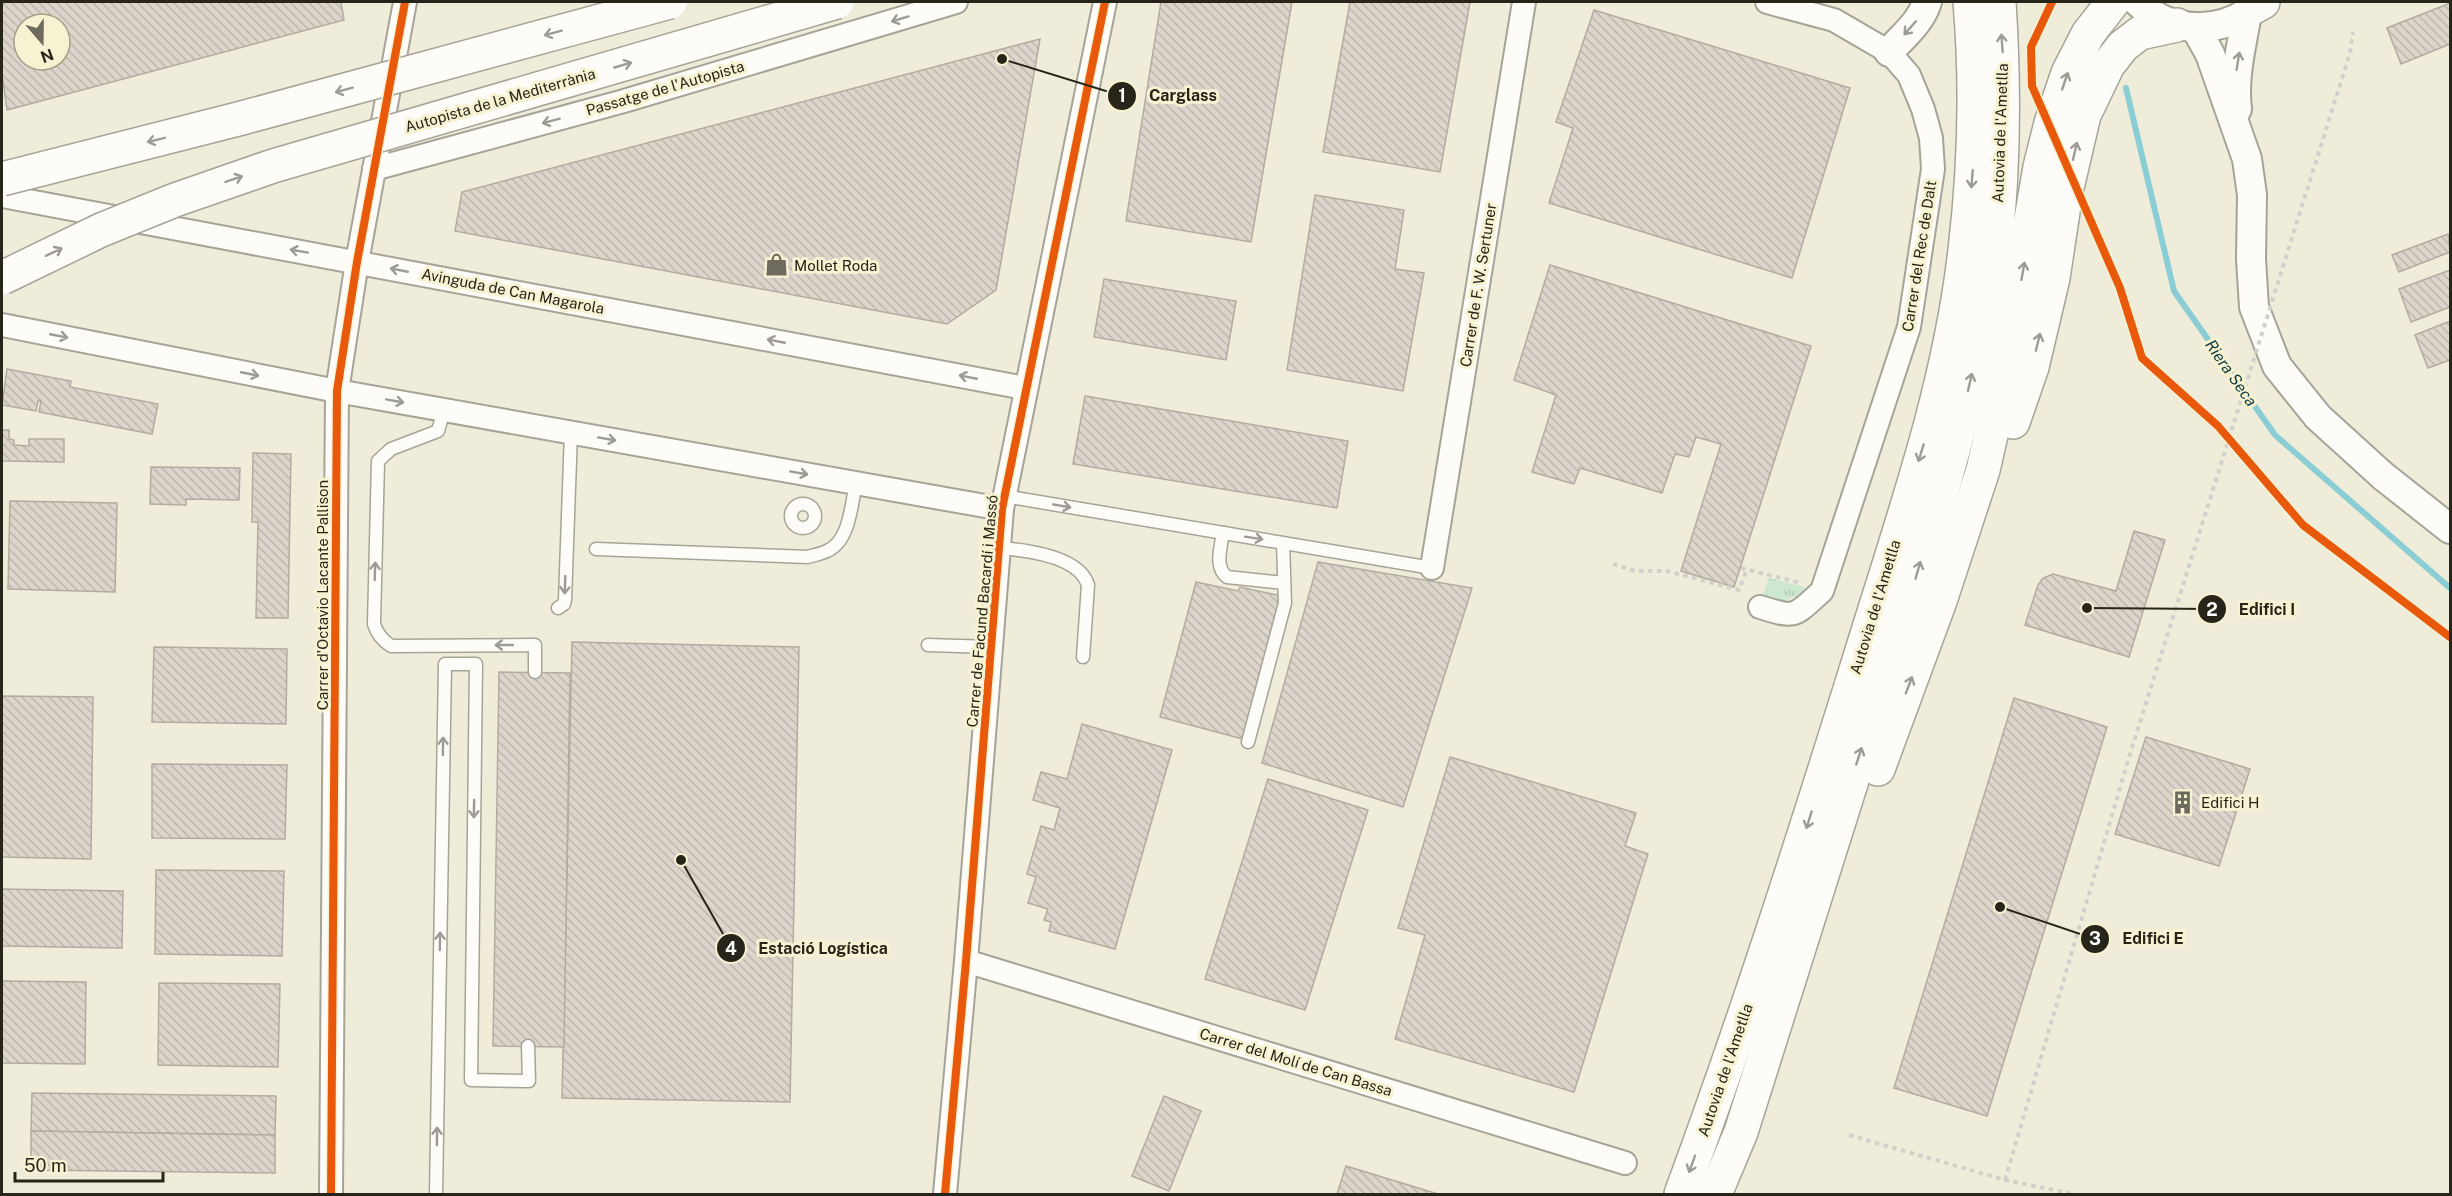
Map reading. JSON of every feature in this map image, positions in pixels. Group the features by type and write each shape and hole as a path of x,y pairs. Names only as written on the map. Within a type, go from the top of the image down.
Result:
{"highway":[{"path":"2,179 242,118 670,2"},
{"name":"Autopista de la Mediterrània","path":"2,278 101,230 175,200 273,166 837,2"},
{"path":"1955,2 1958,31 1976,121"},
{"name":"Autovia de l'Ametlla","path":"1681,1194 1722,1083 1804,837 1933,412 1952,327 1965,252 1976,121 1970,2"},
{"name":"Autovia de l'Ametlla","path":"1715,1194 1741,1132 1915,580 1963,413 1982,333 1994,250 2003,123 2003,63 1999,2"},
{"path":"1741,1132 1775,1062 1963,532 1983,470 2004,383 2040,167 2051,123 2068,73 2088,34 2113,2"},
{"path":"1963,532 2000,464 2032,367 2053,278 2066,192 2084,115 2108,65 2123,46 2140,33 2186,26"}],"street":[{"name":"Carrer d'Octavio Lacante Pallison","path":"331,1194 337,391 357,262 405,2"},
{"name":"Passatge de l'Autopista","path":"374,169 624,100 956,2"},
{"name":"Carrer de Facund Bacardí i Massó","path":"945,1194 1003,502 1105,2"},
{"name":"Carrer de F. W. Sertuner","path":"1432,568 1524,2"},
{"name":"Carrer del Rec de Dalt","path":"1760,607 1786,616 1796,614 1822,591 1909,327 1933,169 1932,148 1923,109 1909,75 1889,52 1834,20 1767,2"},
{"path":"1889,52 1919,18 1927,2"},
{"path":"2138,2 2153,14 2186,26 2222,24 2256,6"},
{"path":"2256,6 2237,61 2235,94 2252,195 2251,259 2254,307 2277,366 2318,417 2383,476 2451,529"},
{"path":"2186,26 2210,54 2241,140"},
{"name":"Avinguda de Can Magarola","path":"2,196 1025,388"},
{"path":"2,325 337,391 856,483 1003,502"},
{"name":"Carrer del Molí de Can Bassa","path":"966,961 1625,1163"}],"lane":[{"path":"444,410 438,431 391,449 378,461 374,624 376,631 382,640 391,646 535,645 535,672"},
{"path":"558,608 564,604 565,600 571,432"},
{"path":"596,549 808,556 827,551 837,544 844,533 856,483"},
{"path":"1003,502 1223,533 1432,568"},
{"path":"1223,533 1219,562 1222,573 1227,577 1284,584"},
{"path":"1248,742 1286,603 1283,543"},
{"path":"999,548 1034,551 1080,569 1088,585 1083,657"},
{"path":"928,645 992,646"},
{"path":"436,1194 445,664 476,664 471,1080 529,1081 528,1046"}],"path":[{"path":"2005,1180 2130,754 2350,53 2353,32"},
{"path":"2218,426 2234,444"},
{"path":"1613,564 1635,571 1667,571 1739,590 1747,569"},
{"path":"1741,568 1807,584"},
{"path":"1849,1135 2005,1180 2074,1194"}],"green space":[{"path":"1769,578 1805,587 1800,595 1781,601 1763,595"}],"building":[{"path":"2,2 341,2 344,20 7,110 2,74"},
{"path":"1161,2 1292,2 1251,242 1126,221"},
{"path":"1350,2 1470,2 1440,172 1323,152"},
{"path":"2450,3 2450,44 2401,64 2387,28"},
{"path":"1594,10 1850,88 1792,278 1549,203 1573,128 1556,122"},
{"path":"1040,39 996,290 947,324 455,231 462,192"},
{"path":"1315,195 1404,210 1395,269 1424,273 1403,391 1287,370"},
{"path":"2448,234 2450,252 2399,272 2392,255"},
{"path":"1550,265 1811,346 1734,587 1681,571 1721,444 1696,437 1689,457 1675,454 1662,493 1580,468 1574,484 1532,472 1556,395 1514,380"},
{"path":"2450,270 2450,307 2411,322 2399,289"},
{"path":"1104,279 1236,301 1226,360 1094,337"},
{"path":"2450,321 2450,360 2428,368 2415,335"},
{"path":"7,369 71,381 70,387 158,404 152,434 39,412 41,401 38,401 36,411 2,405"},
{"path":"1085,396 1348,441 1337,508 1073,464"},
{"path":"2,430 9,430 9,439 14,440 14,445 29,446 29,439 64,439 64,462 2,461"},
{"path":"253,453 291,454 288,618 256,618 258,522 252,522"},
{"path":"151,467 240,468 239,500 186,499 186,505 150,504"},
{"path":"10,501 117,503 115,592 8,589"},
{"path":"2134,531 2165,540 2129,657 2025,625 2038,585 2043,578 2053,574 2116,591"},
{"path":"1318,562 1472,588 1403,807 1262,763"},
{"path":"1196,582 1238,591 1240,587 1281,596 1243,739 1160,717"},
{"path":"572,642 799,647 790,1102 562,1098"},
{"path":"154,647 287,649 286,724 152,722"},
{"path":"499,672 570,673 564,1047 493,1046"},
{"path":"2,696 93,697 91,859 2,857"},
{"path":"2014,698 2107,727 1987,1116 1894,1088"},
{"path":"1082,724 1172,750 1115,949 1049,931 1051,922 1044,920 1048,909 1028,903 1036,877 1027,874 1041,826 1054,830 1060,808 1033,800 1041,772 1067,779"},
{"name":"Edifici H","path":"2146,737 2250,769 2219,866 2115,834"},
{"path":"1450,757 1636,813 1625,846 1648,854 1574,1092 1395,1039 1425,935 1398,928"},
{"path":"152,764 287,765 285,839 152,838"},
{"path":"1268,779 1368,810 1305,1010 1205,979"},
{"path":"156,870 284,871 282,956 155,954"},
{"path":"2,889 123,891 122,948 2,946"},
{"path":"2,981 86,982 85,1064 2,1063"},
{"path":"159,983 280,984 278,1067 158,1065"},
{"path":"32,1093 276,1096 275,1135 31,1131"},
{"path":"1164,1096 1201,1111 1169,1191 1132,1176"},
{"path":"31,1131 275,1135 275,1173 31,1170"},
{"path":"1346,1166 1438,1194 1337,1194"}],"waterway":[{"name":"Riera Seca","path":"2126,88 2174,291 2275,435 2450,588"}],"cycle path":[{"path":"331,1194 337,391 357,262 405,2"},
{"path":"945,1194 1002,509 1105,2"},
{"path":"2052,2 2031,47 2032,86 2120,288 2142,358 2218,426 2303,525 2450,637"}],"place":[{"name":"Carglass","path":"1002,59"},
{"name":"Mollet Roda","path":"776,265"},
{"name":"Edifici I","path":"2087,608"},
{"name":"Edifici H","path":"2183,802"},
{"name":"Estació Logística","path":"681,860"},
{"name":"Edifici E","path":"2000,907"}]}
